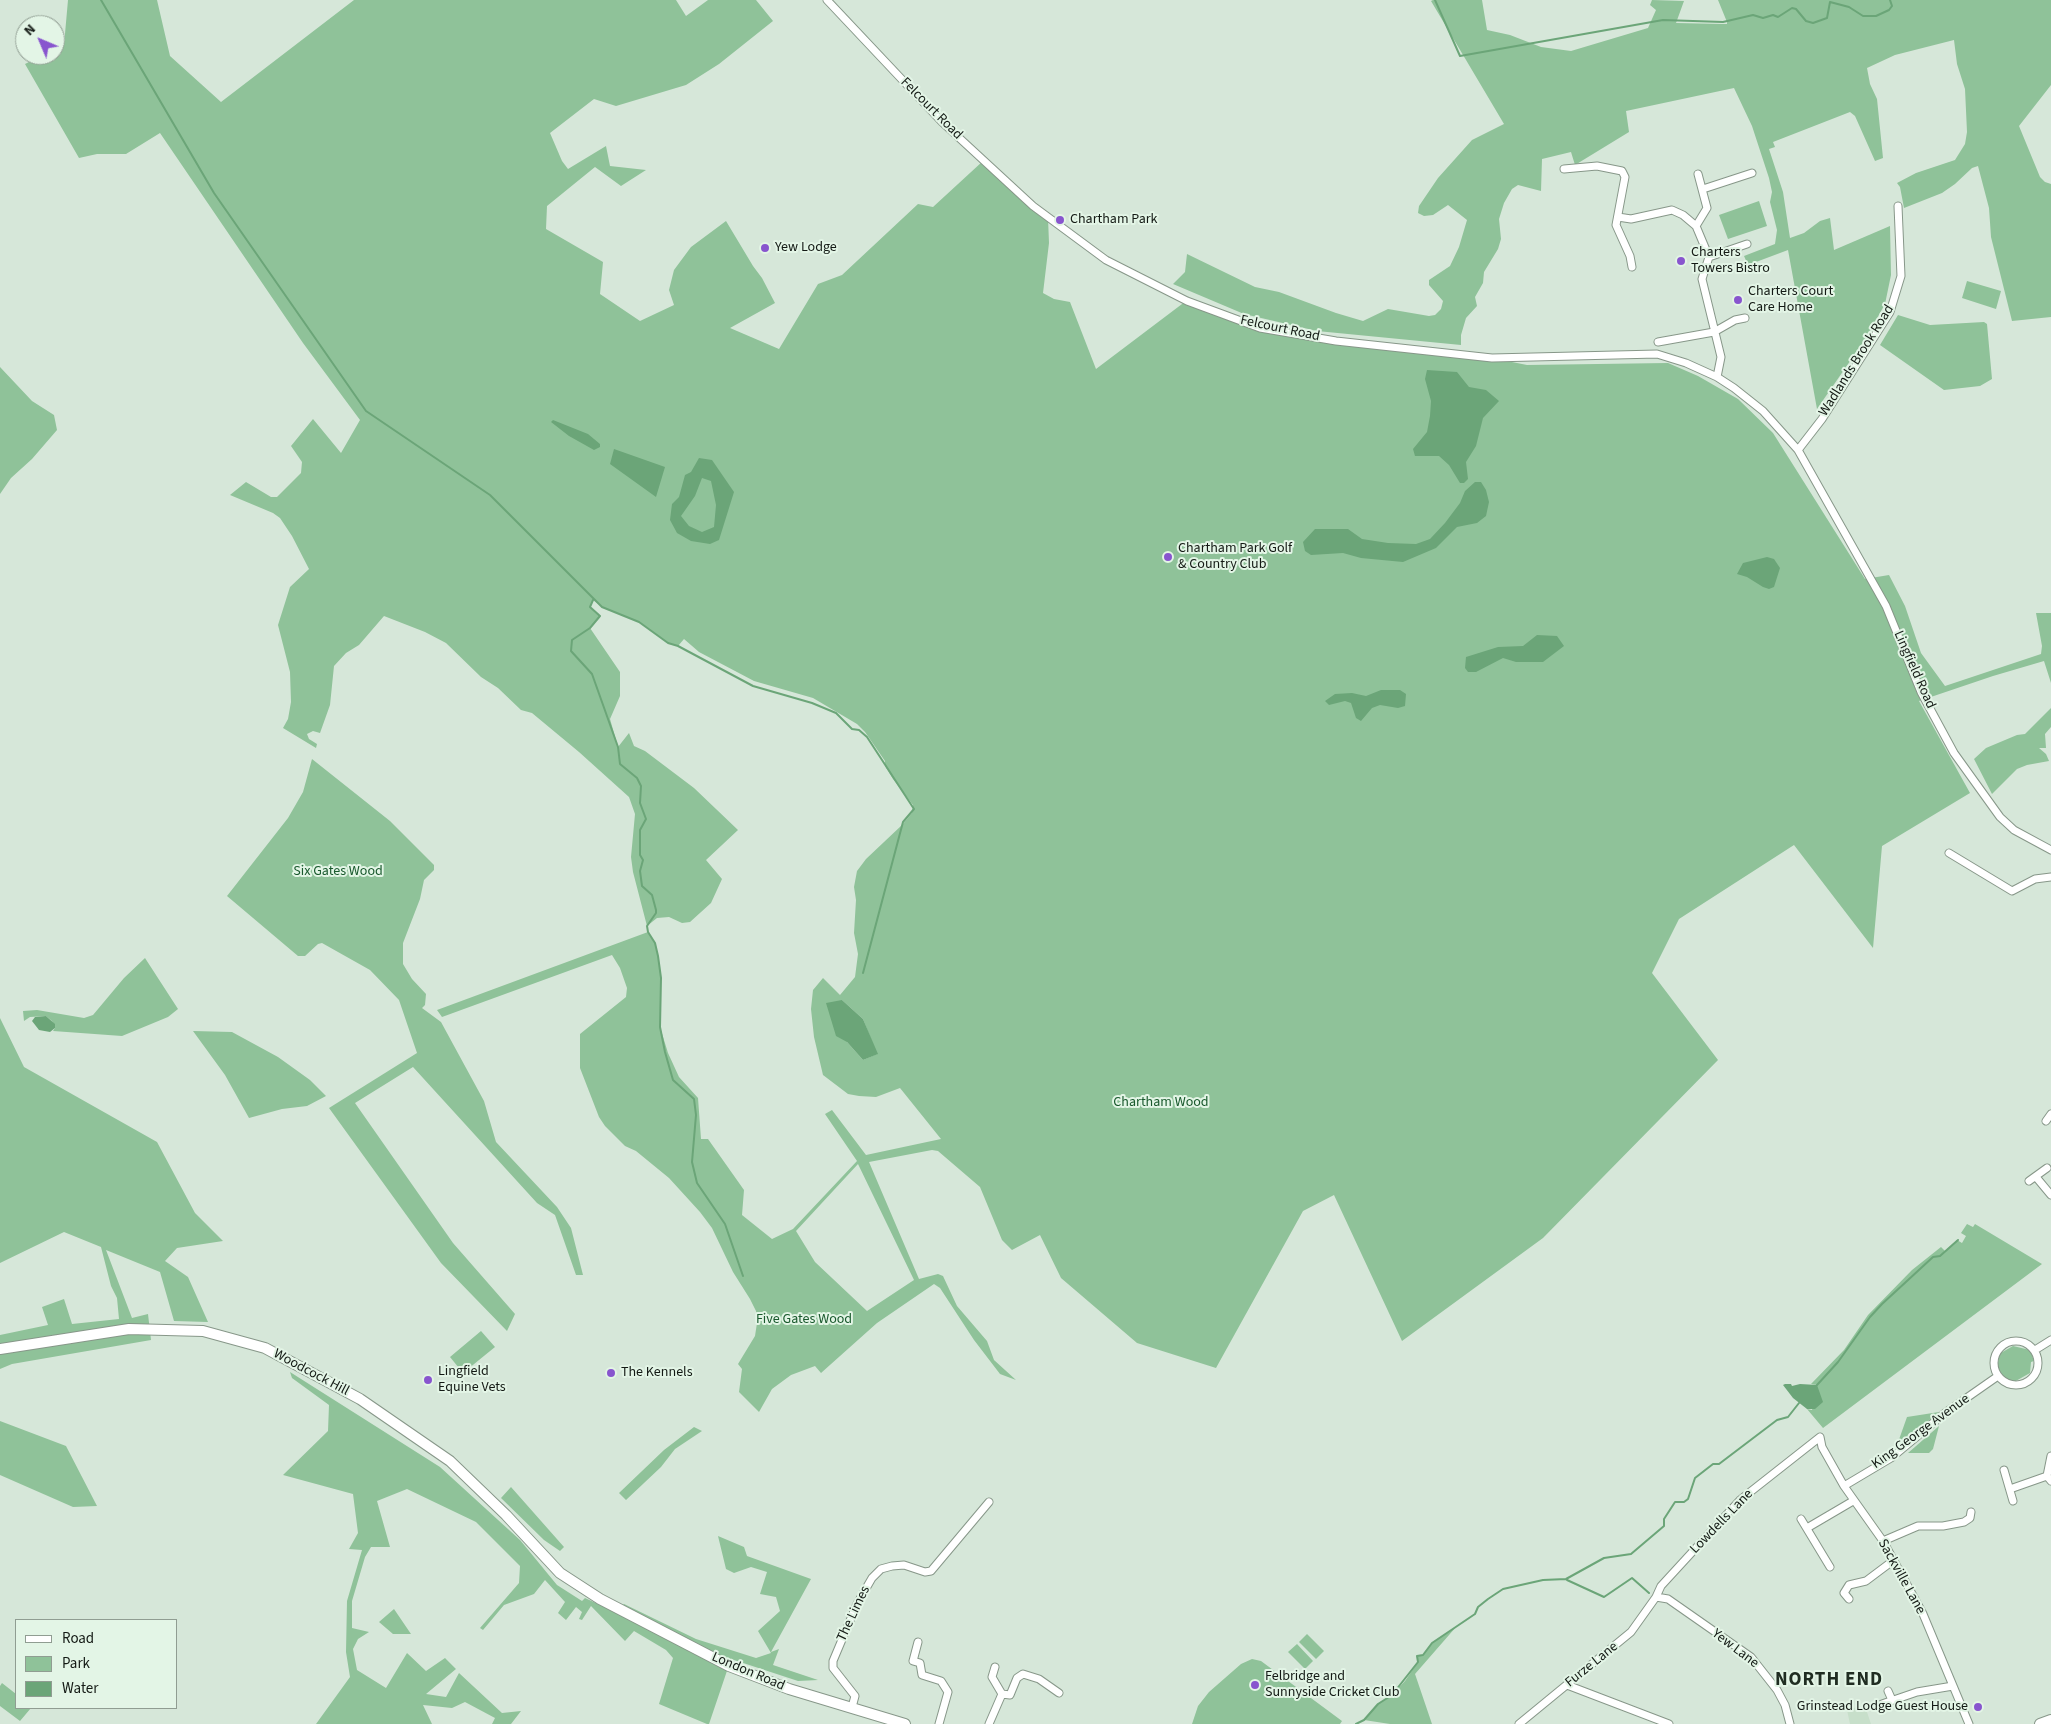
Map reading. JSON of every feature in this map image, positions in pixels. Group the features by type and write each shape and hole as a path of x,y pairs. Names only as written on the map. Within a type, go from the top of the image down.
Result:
{"highway":[{"name":"Woodcock Hill","path":"0,1349 130,1329 203,1331 265,1348 360,1399 450,1461 506,1515 560,1573 600,1599"},
{"name":"London Road","path":"600,1599 729,1666 790,1689 905,1724"},
{"path":"2040,1724 2051,1720"}],"street":[{"name":"Felcourt Road","path":"827,0 942,122 1033,206 1106,260 1187,301 1260,328 1336,341 1492,358 1657,354 1673,358 1717,377 1763,411 1798,450 1806,465"},
{"path":"1564,169 1597,166 1622,171 1625,177 1616,226 1630,256 1632,267"},
{"path":"1703,189 1752,173"},
{"path":"1696,226 1707,208 1698,174"},
{"name":"Wadlands Brook Road","path":"1798,450 1822,418 1890,312 1901,276 1898,206"},
{"path":"1618,217 1631,219 1672,210 1683,215 1696,226 1708,257 1702,279 1721,357 1717,377"},
{"path":"1708,257 1747,244"},
{"path":"1658,342 1714,332 1745,318"},
{"name":"Lingfield Road","path":"1806,465 1886,606 1921,692 1954,753 2000,817 2014,830 2051,850"},
{"path":"1949,853 2012,891 2035,879 2051,878"},
{"path":"2046,1121 2051,1114"},
{"path":"2029,1181 2047,1168"},
{"path":"2036,1177 2051,1195"},
{"path":"2035,1350 2051,1340"},
{"path":"2013,1341 2027,1344 2035,1350 2038,1357 2038,1371 2026,1383 2014,1386 2007,1384 1998,1376 1994,1362 2000,1348 2013,1341"},
{"name":"King George Avenue","path":"1844,1486 1891,1458 1945,1414 1998,1376"},
{"name":"Sackville Lane","path":"1820,1437 1822,1447 1844,1486 1883,1541 1924,1617 1969,1724"},
{"name":"Lowdells Lane","path":"1656,1597 1661,1586 1740,1500 1820,1437"},
{"path":"2010,1489 2049,1479 2051,1456"},
{"path":"2004,1470 2013,1501"},
{"path":"1807,1528 1853,1501"},
{"name":"The Limes","path":"852,1707 855,1696 833,1668 833,1661 857,1604 872,1578 881,1569 892,1566 904,1565 925,1572 931,1571 989,1502"},
{"path":"1883,1541 1918,1526 1943,1526 1964,1522 1970,1518 1971,1512"},
{"path":"1801,1519 1830,1567"},
{"path":"1849,1599 1844,1593 1850,1585 1870,1578 1894,1560"},
{"name":"Furze Lane","path":"1519,1724 1631,1632 1656,1597"},
{"name":"Yew Lane","path":"1656,1597 1668,1599 1751,1657 1777,1690 1785,1704 1790,1724"},
{"path":"918,1642 913,1661 920,1663 922,1675 941,1680 948,1692 939,1724"},
{"path":"995,1667 992,1677 1002,1694"},
{"path":"1002,1694 1010,1695 1017,1678 1023,1674 1039,1679 1059,1693"},
{"path":"1567,1685 1669,1724"},
{"path":"1882,1704 1917,1692 1953,1686"},
{"path":"1888,1691 1892,1700"},
{"path":"989,1724 1002,1694"}],"shaded area":[{"path":"1857,1707 1861,1710 1866,1709 1871,1724 1850,1724 1847,1710"}],"green space":[{"path":"68,0 157,0 170,56 221,102 354,0 676,0 686,16 708,0 756,0 773,21 719,64 686,85 616,106 594,99 550,133 562,161 568,169 606,146 610,166 646,170 621,186 595,167 547,206 546,229 603,262 600,294 640,321 674,305 669,290 674,270 691,247 726,221 762,278 775,303 730,328 779,349 818,284 842,275 918,204 933,207 983,161 1048,218 1049,243 1043,293 1054,299 1070,302 1096,369 1186,301 1260,328 1492,358 1527,365 1668,363 1698,376 1738,399 1773,433 1865,579 1889,575 1905,606 1921,653 1945,686 2041,654 2042,646 2036,613 2051,613 2051,683 2044,661 1919,701 1970,793 1882,846 1873,948 1794,845 1679,919 1652,973 1718,1060 1543,1238 1402,1341 1334,1195 1303,1211 1216,1368 1137,1343 1061,1278 1040,1235 1012,1250 1002,1240 980,1187 938,1151 932,1150 869,1162 919,1279 938,1274 943,1276 957,1306 987,1341 994,1360 1016,1380 1000,1374 974,1340 940,1288 934,1284 877,1323 821,1373 815,1366 791,1375 772,1389 759,1412 739,1392 742,1369 738,1364 755,1336 757,1323 756,1311 750,1299 733,1272 712,1228 700,1212 669,1178 636,1151 625,1146 605,1126 599,1117 580,1068 580,1034 626,997 627,988 620,968 612,955 442,1017 437,1010 648,932 655,943 661,978 660,1027 668,1053 679,1077 698,1098 701,1139 708,1139 744,1190 742,1215 772,1239 793,1229 857,1161 825,1114 832,1110 866,1155 941,1139 900,1088 876,1097 859,1096 848,1094 823,1075 814,1037 811,1009 813,990 823,978 840,995 855,977 858,954 854,933 856,900 854,887 857,871 866,859 902,825 912,813 913,805 893,779 885,766 885,761 865,732 857,724 813,698 754,681 699,652 684,639 678,646 668,643 639,622 602,607 593,600 590,607 600,616 590,628 620,672 620,696 610,719 618,747 629,733 634,746 645,751 694,788 738,830 706,860 722,879 711,903 690,922 682,923 669,917 657,918 647,926 633,872 631,857 635,814 629,797 532,713 521,710 498,688 481,677 446,643 425,632 384,616 359,645 346,653 334,666 330,705 320,733 313,731 307,734 309,739 317,744 316,748 283,728 288,719 291,702 290,672 278,625 290,587 309,569 292,536 280,518 273,513 230,495 246,482 271,497 277,497 301,473 302,462 291,446 313,419 341,453 360,420 303,343 160,133 126,154 97,154 79,158 26,65 65,65","holes":["842,1000 863,1019 877,1054 863,1060 847,1042","858,1164 914,1280 867,1311 815,1262 796,1231"]},
{"path":"1482,0 1487,30 1510,35 1541,47 1571,51 1648,28 1656,10 1650,5 1652,0 1684,1 1676,23 1727,24 1718,0 2051,0 2051,85 2019,126 2040,177 2045,182 2051,184 2051,317 2012,321 1991,237 1989,208 1978,166 1972,168 1942,193 1904,208 1900,187 1897,183 1916,173 1955,160 1965,144 1967,132 1965,89 1957,64 1954,40 1895,55 1867,68 1870,84 1877,99 1883,158 1875,161 1855,116 1850,112 1773,142 1775,147 1769,149 1783,192 1790,238 1804,233 1820,221 1830,218 1834,250 1890,226 1891,275 1885,304 1866,338 1817,409 1788,250 1748,265 1744,256 1775,244 1777,230 1770,202 1772,192 1769,178 1752,126 1734,88 1626,111 1629,132 1575,165 1571,152 1542,159 1541,191 1518,185 1512,189 1504,203 1499,219 1501,239 1498,249 1484,272 1483,283 1475,297 1477,306 1466,318 1461,335 1461,345 1317,331 1244,314 1173,284 1185,272 1187,254 1255,287 1279,292 1363,321 1388,309 1429,316 1435,315 1441,309 1443,301 1429,285 1429,280 1450,266 1459,247 1467,220 1448,205 1433,215 1424,216 1418,213 1419,206 1438,178 1472,140 1504,124 1431,1"},
{"path":"1759,201 1767,226 1728,239 1719,215"},
{"path":"1967,281 2001,291 1996,309 1962,298"},
{"path":"1898,315 1930,325 1984,322 1987,324 1992,379 1980,386 1944,390 1880,345"},
{"path":"0,367 32,401 54,415 57,430 32,459 11,478 0,494"},
{"path":"2051,708 2051,727 2045,734 2046,748 2039,748 2046,754 2049,761 2017,769 1992,794 1974,759 1986,748 2017,735 2025,734"},
{"name":"Six Gates Wood","path":"312,759 390,821 434,865 434,870 424,880 420,899 403,943 403,964 412,979 426,994 425,1005 422,1008 441,1022 484,1101 496,1142 557,1207 571,1228 583,1275 576,1275 555,1215 537,1203 413,1067 355,1103 453,1243 515,1314 507,1331 441,1263 329,1108 417,1053 399,1000 370,970 322,943 318,944 305,956 298,956 227,896 288,818 303,792"},
{"path":"145,958 178,1009 168,1017 122,1036 53,1031 55,1028 52,1021 46,1016 30,1017 24,1021 23,1011 37,1010 84,1018 93,1015 124,978"},
{"path":"0,1018 24,1067 157,1142 195,1213 223,1241 177,1248 165,1261 188,1277 208,1322 174,1321 160,1272 106,1250 132,1318 148,1314 151,1340 12,1364 0,1369 0,1335 48,1325 42,1307 64,1299 72,1324 119,1319 117,1298 111,1286 101,1247 64,1232 0,1263"},
{"path":"193,1031 232,1032 278,1057 310,1080 326,1096 307,1106 282,1109 249,1118 225,1075"},
{"path":"1967,1224 1973,1227 1975,1224 2042,1264 1823,1428 1807,1409 1812,1410 1817,1385 1811,1384 1844,1350 1868,1315 1912,1270 1941,1247 1945,1251 1957,1240 1962,1243 1966,1236 1961,1233"},
{"path":"481,1331 495,1347 463,1373 450,1357"},
{"path":"2013,1346 2030,1350 2034,1361 2031,1362 2030,1373 2014,1382 2001,1377 1997,1372 1999,1354"},
{"path":"290,1372 440,1467 520,1540 557,1585 582,1601 585,1598 615,1612 624,1604 696,1639 756,1658 771,1653 758,1631 780,1611 776,1597 760,1594 767,1572 751,1567 734,1573 726,1569 718,1536 744,1547 747,1556 811,1579 771,1652 779,1649 773,1665 818,1680 798,1681 731,1659 709,1724 707,1724 659,1704 673,1658 666,1650 634,1631 625,1641 591,1606 582,1620 579,1619 582,1612 576,1607 566,1620 558,1613 565,1602 545,1580 534,1594 504,1605 483,1630 480,1628 519,1583 520,1566 476,1522 407,1489 377,1501 390,1547 371,1547 365,1557 352,1601 352,1628 369,1632 358,1639 353,1649 357,1670 386,1688 407,1653 426,1671 445,1658 456,1669 426,1694 446,1697 459,1673 502,1713 521,1711 511,1724 492,1724 495,1718 465,1702 452,1708 423,1705 432,1724 316,1724 350,1677 346,1652 347,1601 362,1550 349,1549 358,1533 353,1494 283,1475 328,1431 329,1405 292,1378"},
{"path":"1939,1412 1896,1448 1907,1417"},
{"path":"0,1421 66,1446 97,1506 73,1507 0,1475"},
{"path":"1939,1426 1933,1449 1929,1453 1908,1453"},
{"path":"694,1427 702,1431 675,1449 661,1467 626,1500 619,1493 664,1450"},
{"path":"511,1487 564,1547 560,1551 544,1540 501,1498"},
{"path":"394,1609 411,1634 393,1634 379,1622"},
{"path":"1456,1627 1415,1674 1432,1724 1390,1724 1364,1720 1378,1704 1392,1695 1405,1681 1418,1662 1417,1656 1423,1655 1432,1643"},
{"path":"1307,1634 1324,1651 1316,1659 1299,1642"},
{"path":"1297,1644 1313,1661 1305,1669 1288,1652"},
{"name":"Felbridge and Sunnyside Cricket Club","path":"1252,1659 1261,1661 1342,1721 1340,1724 1192,1724 1198,1706 1209,1692 1241,1664"},
{"path":"2,1683 15,1693 15,1709 30,1709 20,1721 0,1706 0,1686"}],"water":[{"path":"1427,370 1457,372 1469,387 1486,390 1499,401 1483,418 1476,446 1466,462 1468,479 1464,483 1460,483 1449,465 1439,456 1415,456 1413,449 1427,432 1430,416 1431,401 1425,379"},
{"path":"553,420 588,434 600,444 600,447 594,450 569,436 551,422"},
{"path":"614,449 665,467 656,497 610,464"},
{"path":"699,458 712,460 734,492 719,540 710,544 691,541 677,533 670,520 672,504 679,497 685,475 691,472","holes":["702,478 711,481 716,505 714,527 702,532 689,526 681,516 695,496"]},
{"path":"1475,482 1481,482 1486,490 1489,502 1486,516 1477,523 1457,527 1436,548 1403,562 1361,558 1343,553 1311,555 1305,551 1303,542 1315,529 1348,529 1362,539 1388,543 1416,544 1430,539 1460,503 1465,491"},
{"path":"1767,557 1774,559 1780,568 1774,587 1769,589 1763,587 1747,577 1737,574 1743,563"},
{"path":"1537,635 1557,636 1564,646 1543,662 1516,662 1503,658 1476,672 1468,672 1465,668 1466,657 1498,647 1523,646"},
{"path":"1381,690 1400,690 1406,694 1405,706 1398,708 1380,705 1372,708 1361,721 1356,718 1351,703 1345,701 1329,705 1325,701 1335,694 1352,693 1366,696"},
{"path":"842,1000 863,1019 878,1054 863,1060 847,1042 836,1036 826,1003"},
{"path":"46,1016 55,1024 55,1028 50,1032 39,1030 32,1021 35,1017"},
{"path":"1791,1384 1792,1386 1800,1384 1817,1385 1823,1402 1815,1409 1807,1409 1793,1398 1783,1385"}],"waterway":[{"path":"101,0 214,193 366,411 490,495 602,607 639,622 668,643 678,646 753,686 812,703 836,713 852,729 859,730 867,737 914,809 903,822 863,973"},
{"path":"1435,0 1460,56 1663,20 1723,22 1753,15 1763,18 1773,15 1778,17 1792,8 1796,9 1806,21 1813,23 1827,18 1830,2 1849,7 1863,16 1876,16 1889,10 1892,6 1890,0"},
{"path":"593,600 590,607 600,616 590,628 572,640 571,651 592,674 618,747 620,764 637,778 641,786 640,803 646,819 640,830 640,855 643,860 640,871 642,886 652,895 656,910 647,926 648,932 655,943 658,956 661,978 660,1027 665,1052 673,1080 694,1099 696,1115 692,1162 697,1183 725,1224 743,1276"},
{"path":"1817,1385 1838,1362 1870,1317 1882,1304 1933,1257 1940,1256 1958,1240"},
{"path":"1356,1724 1364,1720 1378,1704 1392,1695 1418,1662 1417,1656 1423,1655 1432,1643 1475,1614 1478,1607 1488,1599 1503,1589 1543,1580 1566,1579 1604,1558 1631,1554 1664,1526 1664,1519 1675,1502 1684,1502 1688,1499 1695,1478 1713,1464 1719,1464 1777,1420 1788,1417 1799,1403"},
{"path":"1567,1580 1604,1597 1632,1578 1649,1593"}],"place":[{"name":"Chartham Park","path":"1060,220"},
{"name":"Yew Lodge","path":"765,248"},
{"name":"Charters Towers Bistro","path":"1681,261"},
{"name":"Charters Court Care Home","path":"1738,300"},
{"name":"Chartham Park Golf & Country Club","path":"1168,557"},
{"name":"The Kennels","path":"611,1373"},
{"name":"Lingfield Equine Vets","path":"428,1380"},
{"name":"Felbridge and Sunnyside Cricket Club","path":"1255,1685"},
{"name":"Grinstead Lodge Guest House","path":"1978,1707"}],"district":[{"name":"NORTH END","path":"1829,1681"}],"park label":[{"name":"Chartham Wood","path":"1161,1103"},
{"name":"Five Gates Wood","path":"804,1320"}]}
